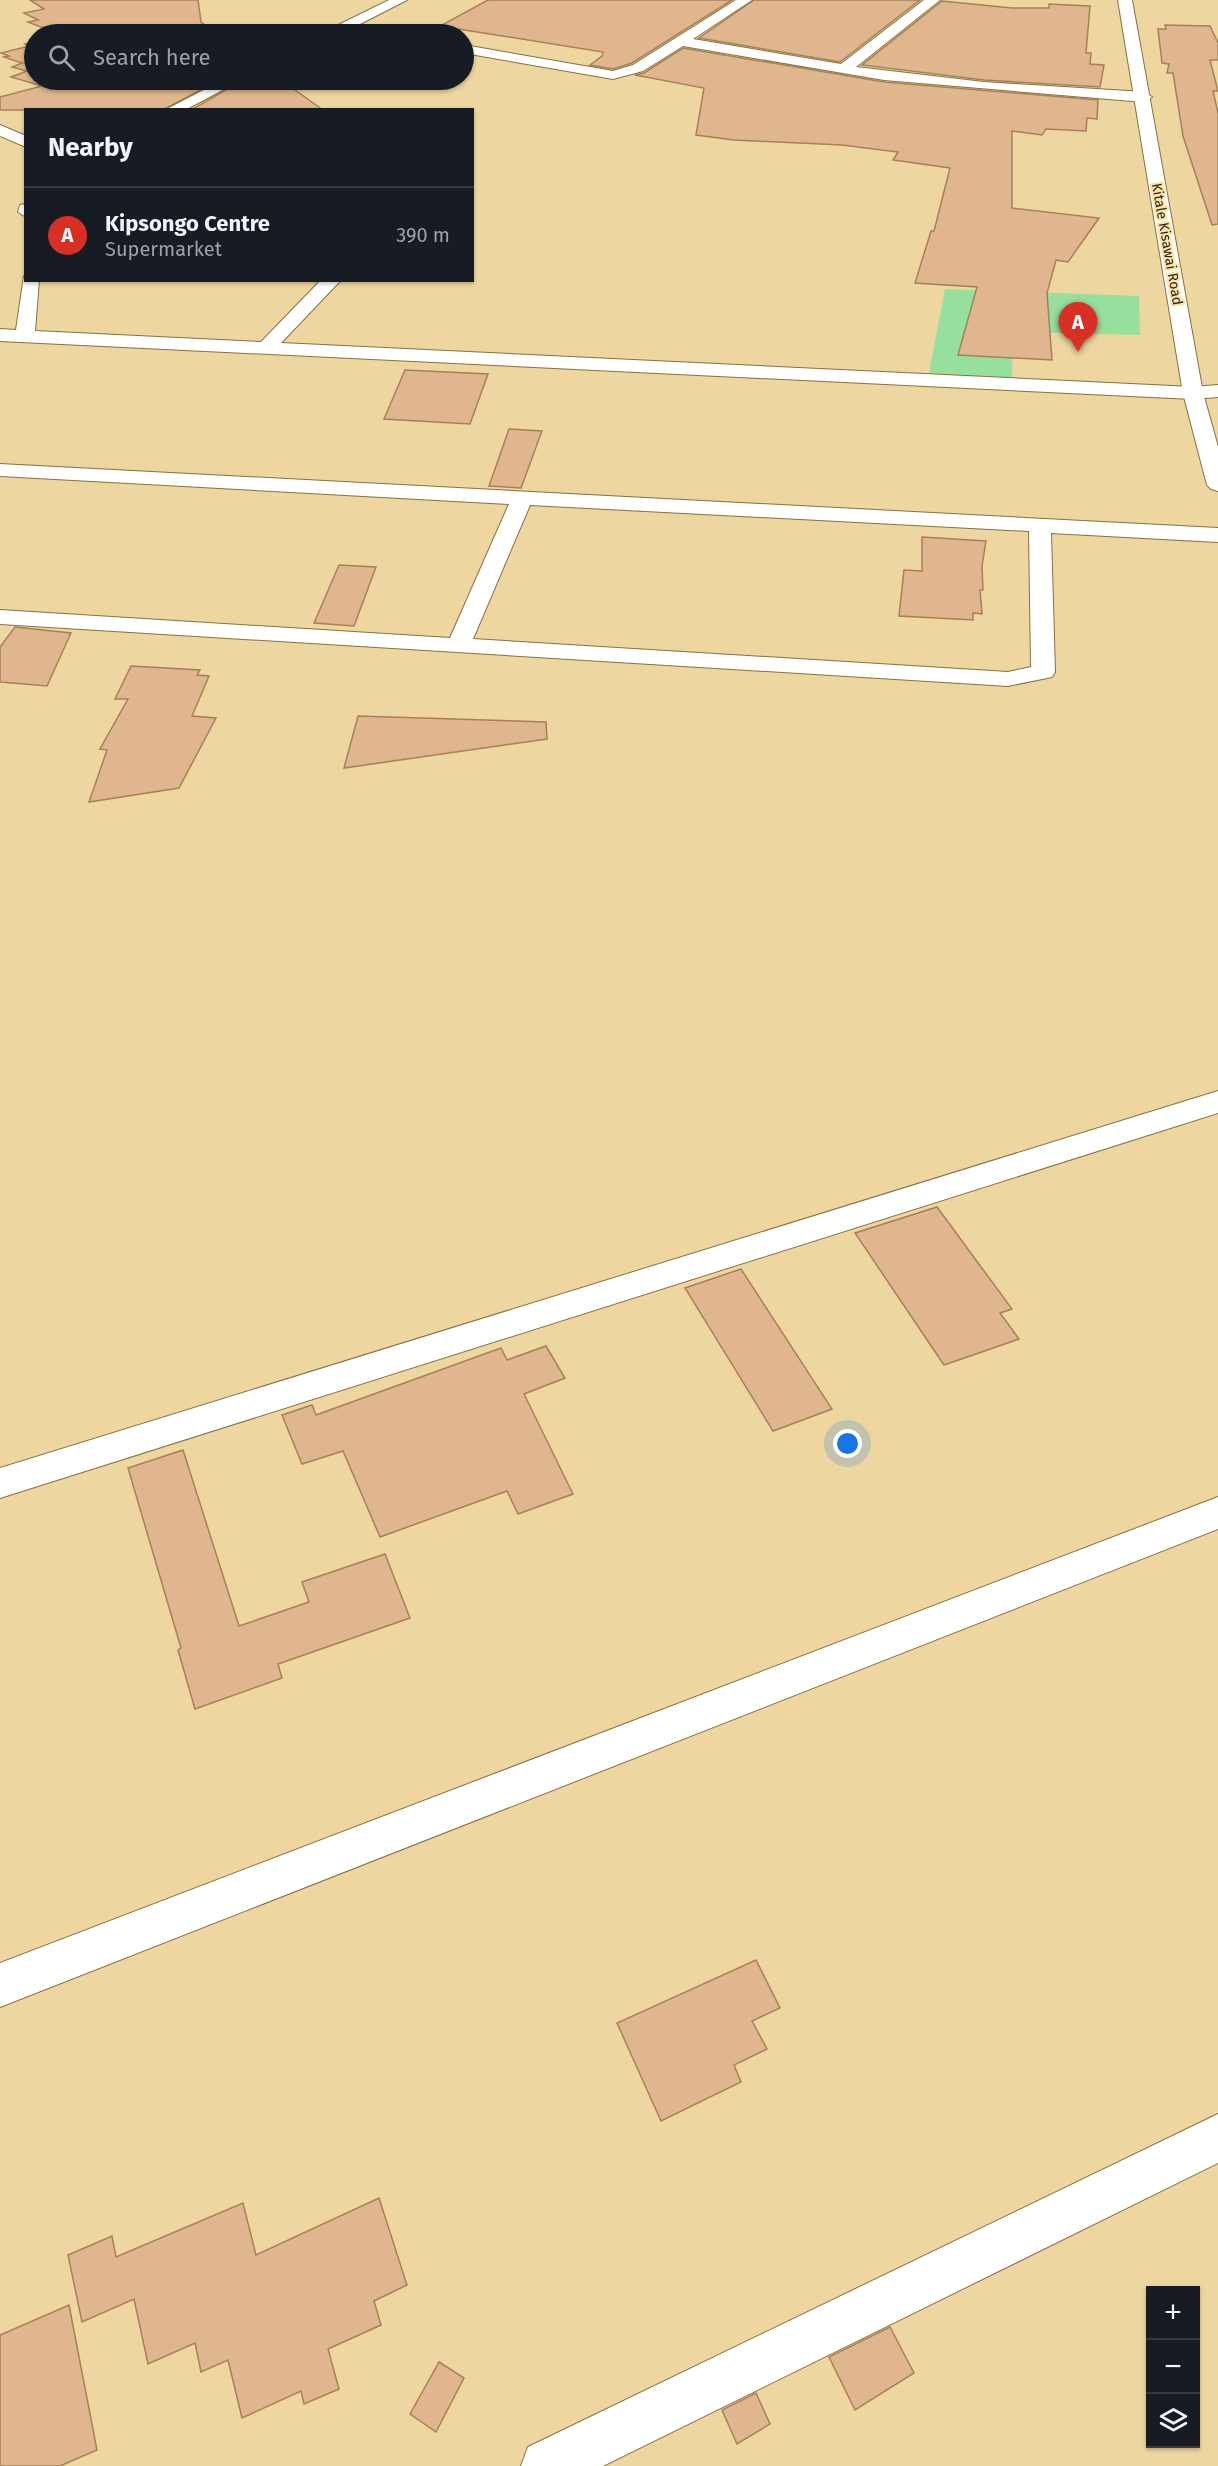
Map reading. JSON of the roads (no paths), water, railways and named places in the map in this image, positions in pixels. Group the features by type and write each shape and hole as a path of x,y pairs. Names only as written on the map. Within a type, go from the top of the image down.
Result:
{"street":[{"path":"351,24 400,0"},
{"path":"474,51 613,75 638,68 745,0"},
{"path":"844,69 933,0"},
{"name":"Kitale Kisawai Road","path":"1125,0 1131,41 1144,97 1147,129 1193,393 1218,485"},
{"path":"681,41 844,69 984,86 1144,97"},
{"path":"176,108 213,90"},
{"path":"0,130 24,141"},
{"path":"25,335 30,282"},
{"path":"265,349 330,282"},
{"path":"0,334 265,349 1193,393 1218,391"},
{"path":"0,471 1218,535"},
{"path":"459,645 522,498"},
{"path":"0,617 1008,679 1043,672 1040,525"},
{"path":"0,1483 1218,1102"},
{"path":"0,1985 1218,1514"},
{"path":"547,2466 1218,2138"}],"place":[{"name":"Kipsongo Centre","path":"1078,352"}]}
